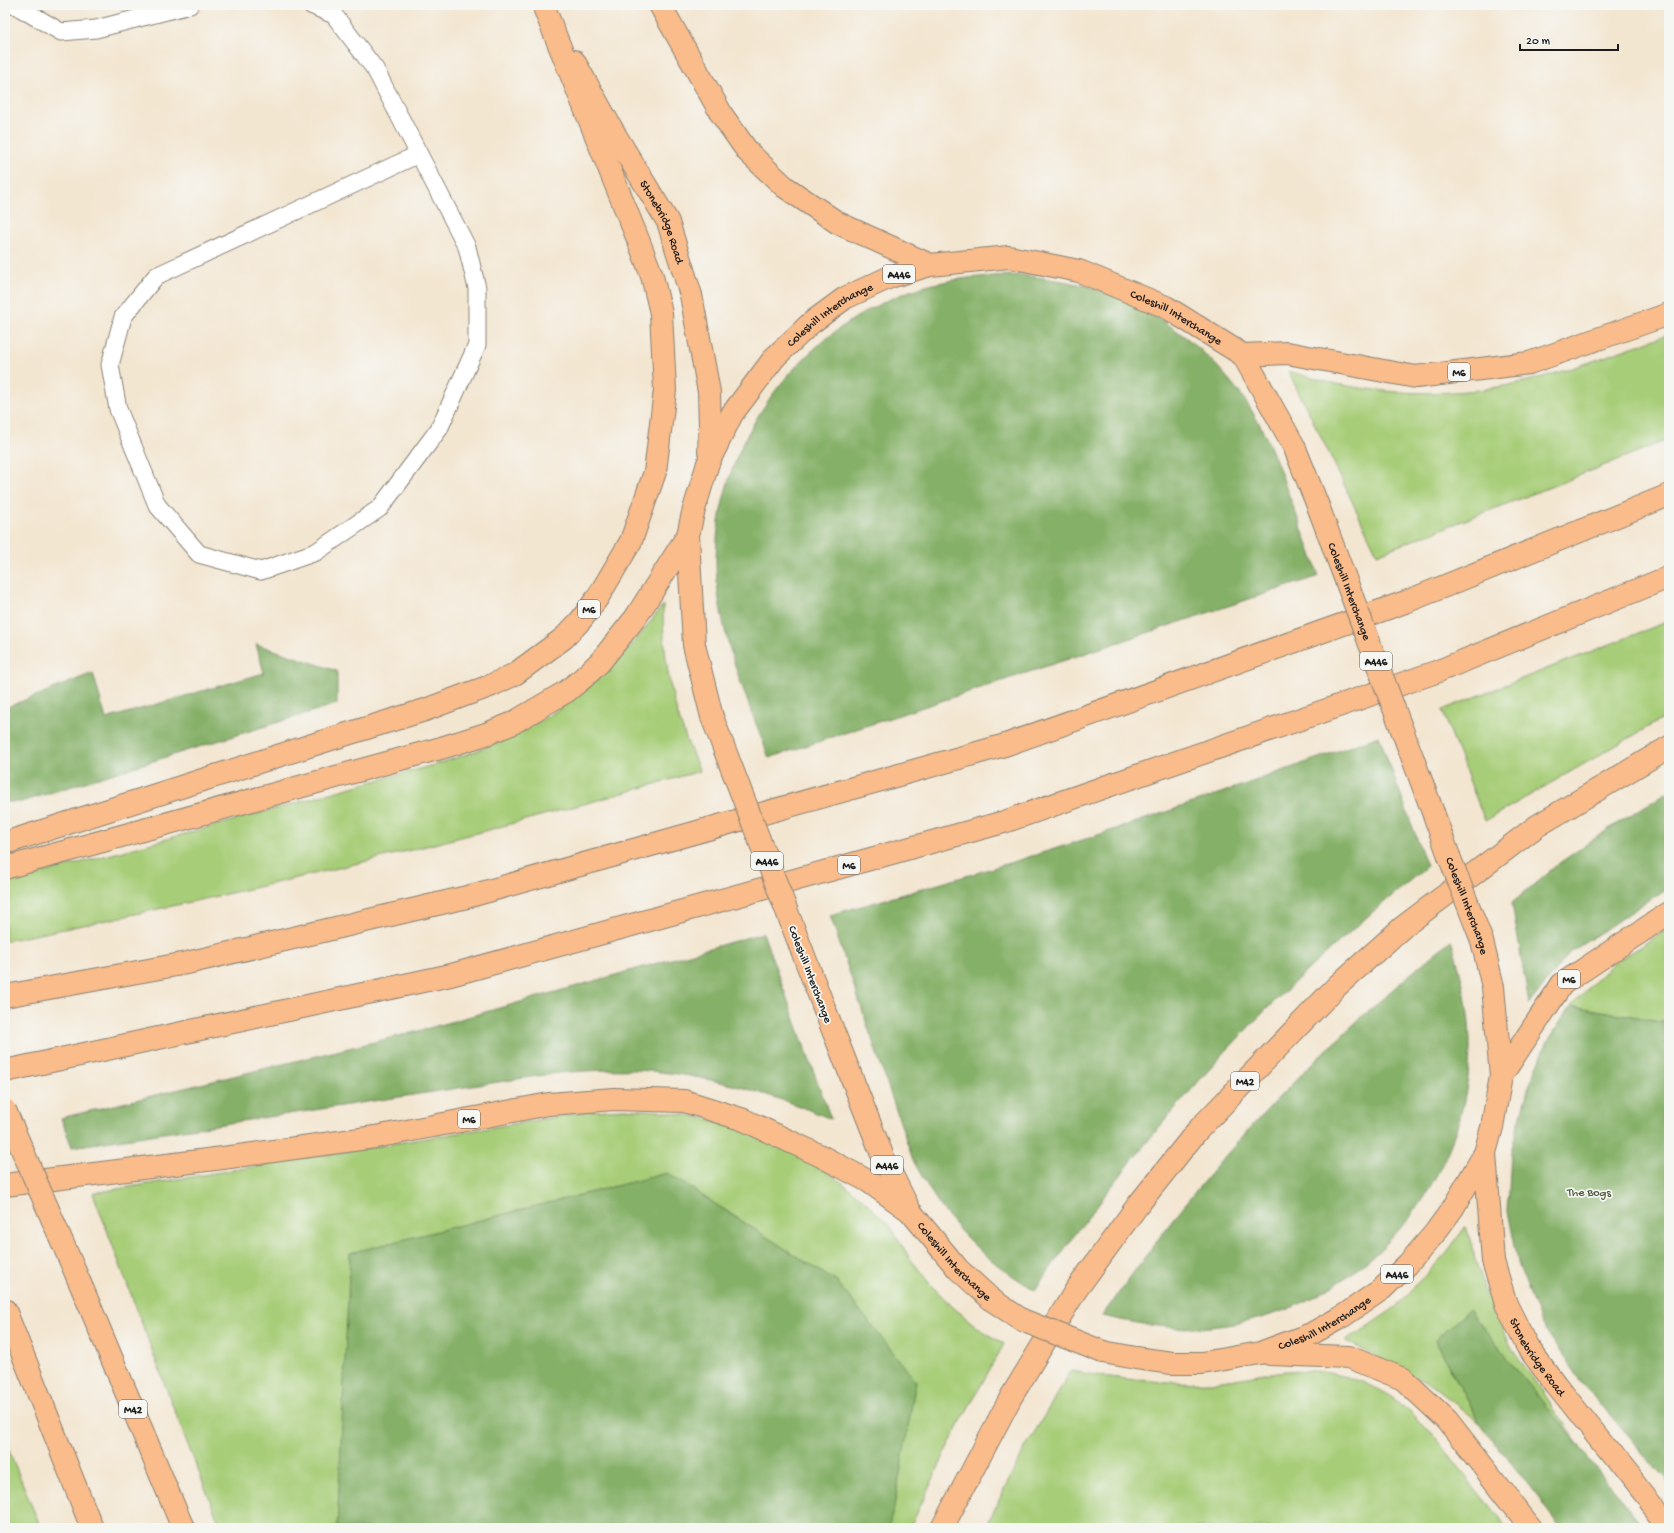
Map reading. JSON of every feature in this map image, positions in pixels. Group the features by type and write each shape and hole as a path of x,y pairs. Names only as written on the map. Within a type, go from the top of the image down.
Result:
{"highway":[{"name":"A446","path":"660,5 722,115 753,157 785,187 838,223 930,265"},
{"name":"Stonebridge Road","path":"543,8 617,138 668,222 691,295 709,392 710,426 708,463"},
{"name":"M6","path":"5,844 425,710 490,686 515,674 564,638 581,620 598,597 631,541 655,472 665,390 660,313 652,276 642,249 543,8"},
{"name":"Coleshill Interchange","path":"1009,256 1079,271 1166,307 1243,355 1294,446 1482,941 1493,987 1501,1076 1492,1127 1485,1153 1453,1208 1434,1234 1408,1264 1382,1289 1344,1316 1317,1330 1260,1354 1202,1363 1172,1363 1103,1352 1022,1320 992,1300 958,1270 910,1211 883,1157 712,717 694,645 688,535 700,487 708,463 732,414 775,357 811,323 845,298 890,277 930,265 1009,256"},
{"name":"M6","path":"1243,355 1286,353 1416,377 1529,363 1669,314"},
{"path":"5,996 187,964 467,897 1005,745 1408,601 1669,495"},
{"path":"5,868 441,748 486,734 511,724 567,691 600,662 636,617 688,535"},
{"name":"M6","path":"5,1071 450,975 1004,822 1436,672 1669,577"},
{"name":"M42","path":"942,1528 1011,1397 1076,1290 1138,1205 1197,1131 1337,986 1403,927 1537,826 1669,747"},
{"name":"M6","path":"1501,1076 1562,984 1669,914"},
{"name":"M6","path":"5,1185 223,1158 375,1137 549,1104 614,1099 684,1101 744,1120 819,1155 868,1181 910,1211"},
{"name":"M42","path":"5,1110 83,1290 183,1528"},
{"name":"Stonebridge Road","path":"1485,1153 1493,1261 1506,1304 1527,1346 1556,1385 1669,1526"},
{"path":"5,1310 92,1528"},
{"name":"A446","path":"1260,1354 1349,1358 1402,1378 1447,1420 1532,1528"}],"lane":[{"path":"15,5 61,32 96,29 190,5"},
{"path":"312,5 334,15 375,69 419,154 467,247 477,288 477,345 439,429 380,508 316,552 261,571 199,554 157,505 118,409 110,365 123,317 156,276 419,154"}],"green space":[{"path":"1020,275 1082,285 1117,296 1142,308 1166,323 1188,339 1209,358 1228,378 1245,400 1259,423 1278,467 1319,576 769,758 737,672 720,607 717,584 717,536 726,490 742,446 765,406 794,369 828,337 867,311 910,291 937,283 978,277"},
{"path":"1669,334 1669,439 1566,481 1377,554 1288,371 1326,382 1396,392 1440,393 1483,389 1525,382 1546,376"},
{"path":"663,605 663,628 671,690 683,730 700,771 525,820 368,861 109,920 5,941 5,883 413,771 485,748 508,738 550,715 587,688 634,642"},
{"path":"1669,621 1669,715 1485,821 1442,710"},
{"path":"256,644 337,671 337,704 21,802 5,802 5,708 93,673 106,719 264,673"},
{"path":"1379,736 1427,866 1298,979 1226,1051 1175,1108 1127,1167 1080,1227 1035,1290 1014,1277 978,1249 950,1218 937,1201 913,1160 830,915 980,872 1091,837"},
{"path":"1669,791 1669,887 1569,953 1529,1004 1512,903 1558,864 1610,828"},
{"path":"1669,928 1669,1019 1667,1022 1571,1006 1612,964"},
{"path":"763,933 831,1119 784,1101 736,1086 711,1080 662,1072 636,1070 596,1070 557,1073 72,1147 61,1118 415,1032"},
{"path":"1451,940 1459,967 1469,1023 1470,1052 1463,1104 1447,1153 1423,1198 1391,1238 1353,1272 1310,1299 1262,1318 1210,1327 1183,1328 1142,1324 1102,1316 1186,1203 1243,1136 1299,1076 1358,1020"},
{"name":"The Bogs","path":"1571,1006 1667,1022 1669,1019 1669,1484 1581,1381 1542,1325 1519,1266 1508,1211 1511,1151 1529,1086 1548,1041"},
{"path":"624,1109 659,1111 726,1123 799,1154 832,1175 863,1199 891,1227 909,1257 930,1284 953,1307 977,1327 1004,1344 957,1428 910,1528 221,1528 180,1425 93,1193 589,1111"},
{"path":"667,1173 837,1282 916,1381 894,1508 888,1528 337,1528 350,1253"},
{"path":"1466,1226 1484,1291 1512,1348 1596,1471 1469,1311 1435,1340 1480,1423 1438,1389 1346,1341 1396,1307 1447,1252"},
{"path":"1469,1310 1644,1528 1562,1528 1480,1423 1435,1340"},
{"path":"1071,1371 1140,1380 1209,1382 1278,1372 1310,1371 1342,1376 1358,1381 1388,1395 1416,1417 1436,1439 1507,1528 985,1528 1025,1448"},
{"path":"5,1441 41,1528 5,1528"}]}
